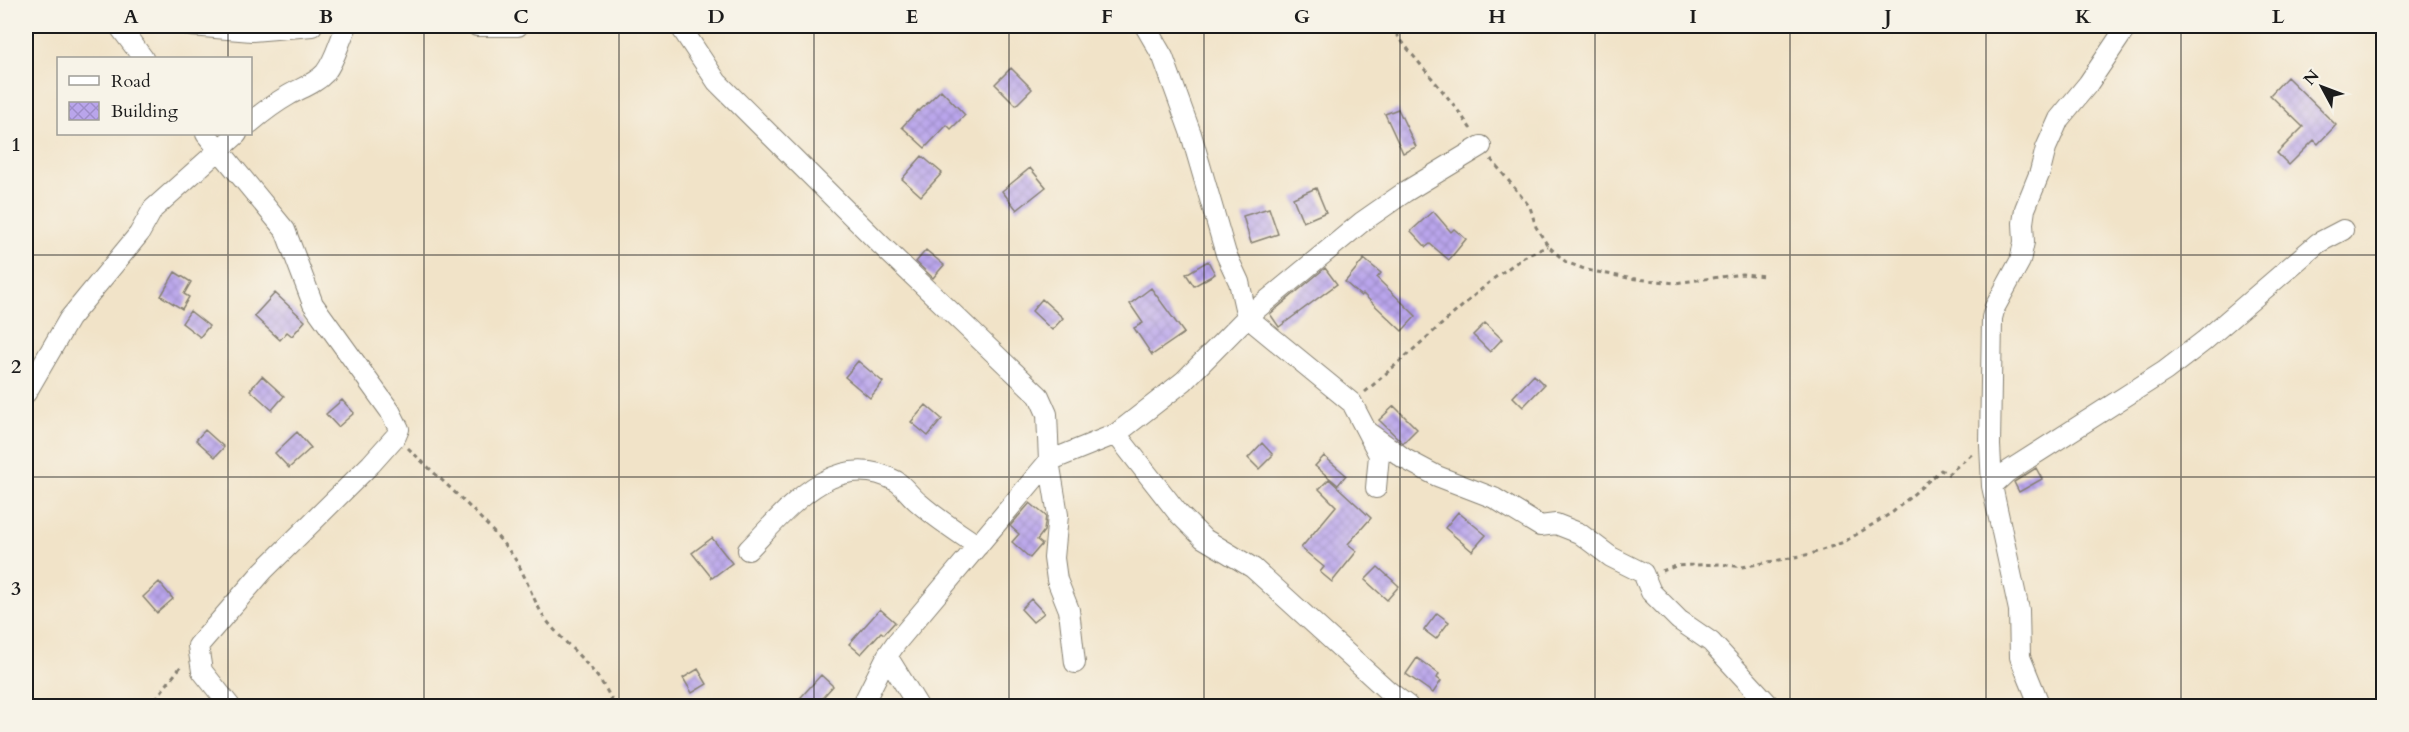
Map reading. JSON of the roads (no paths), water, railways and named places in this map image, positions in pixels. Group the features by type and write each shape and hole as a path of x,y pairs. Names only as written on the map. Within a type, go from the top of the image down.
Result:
{"street":[{"path":"119,26 142,57"},
{"path":"191,26 252,30 312,26"},
{"path":"252,121 267,109 309,86 324,73 334,58 338,42 347,26"},
{"path":"477,26 518,26"},
{"path":"680,26 717,82 864,228 1039,396 1047,414 1049,461 1058,515 1054,558 1057,580 1069,610 1075,663"},
{"path":"1145,26 1163,57 1191,134 1226,254 1239,282 1247,318 1352,403 1379,455 1376,488"},
{"path":"2040,706 2020,657 2019,610 1992,486 1990,445 1992,318 1995,307 2019,261 2024,242 2025,209 2037,181 2046,148 2059,119 2088,84 2127,26"},
{"path":"26,393 69,319 139,234 153,209 213,141 234,135"},
{"path":"213,141 285,230 313,304 390,411 399,429 396,436 371,464 263,571 198,646 202,671 230,706"},
{"path":"862,706 887,656 1049,461 1116,434 1184,381 1247,318 1362,222 1405,192 1481,146"},
{"path":"1992,486 2007,472 2165,371 2204,341 2318,243 2343,230"},
{"path":"1367,431 1405,459 1437,476 1494,498 1540,526 1556,524 1580,533 1611,557 1643,573 1651,592 1679,620 1711,642 1770,706"},
{"path":"1116,434 1178,513 1203,538 1253,568 1386,690 1408,706"},
{"path":"748,550 808,490 844,471 870,471 897,482 918,503 978,546"},
{"path":"887,656 918,706"}]}
